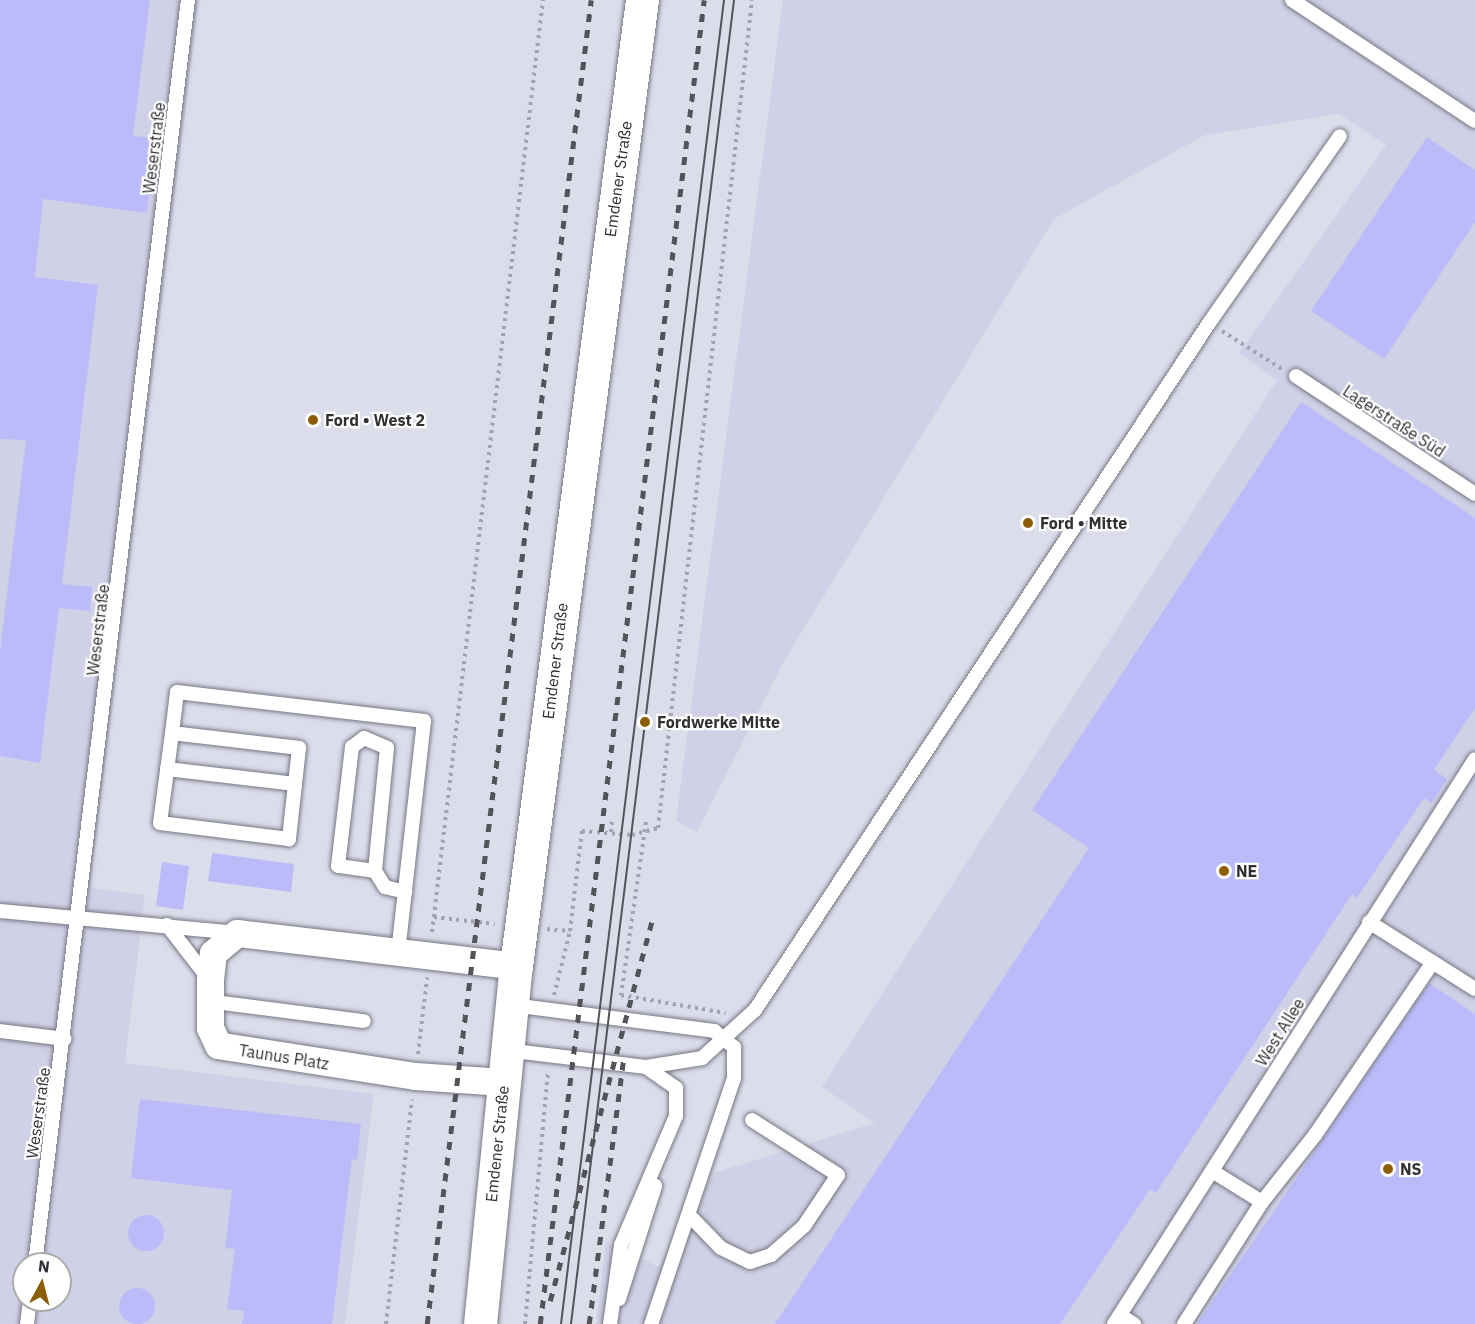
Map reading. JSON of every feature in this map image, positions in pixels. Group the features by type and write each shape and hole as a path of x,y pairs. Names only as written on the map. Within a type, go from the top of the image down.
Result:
{"street":[{"name":"Emdener Straße","path":"480,1324 516,966 642,0"},
{"path":"237,933 516,966"},
{"name":"Taunus Platz","path":"237,933 213,952 208,991 218,1045 415,1076 503,1082"}],"lane":[{"name":"Weserstraße","path":"37,1252 80,921 188,0"},
{"path":"1293,0 1470,117"},
{"path":"506,1050 646,1067 702,1058 747,1020 1209,323 1341,136"},
{"name":"Lagerstraße Süd","path":"1296,376 1475,494"},
{"path":"172,733 299,748 289,838 160,823 177,692 424,721 398,952"},
{"path":"375,871 338,866 352,747 364,738 387,748 375,871 385,888 405,892"},
{"name":"West Allee","path":"1117,1319 1475,759"},
{"path":"167,770 295,784"},
{"path":"0,911 80,921 168,925 237,933"},
{"path":"1369,922 1475,989"},
{"path":"168,925 208,991 364,1021"},
{"path":"1184,1324 1262,1202 1433,962"},
{"path":"512,1005 726,1037 735,1051 734,1078 651,1324"},
{"path":"0,1031 65,1039"},
{"path":"610,1324 621,1245 664,1149 679,1101 667,1078 646,1067"},
{"path":"689,1215 721,1248 750,1262 789,1241 810,1218 838,1175 752,1120"},
{"path":"1212,1171 1262,1202"},
{"path":"1117,1319 1134,1324"}],"path":[{"path":"386,1324 543,0"},
{"path":"552,1010 560,954 570,932 582,831 642,832 658,828 752,0"},
{"path":"1209,323 1296,376"},
{"path":"611,832 612,819"},
{"path":"646,822 642,832 621,994 696,1005 747,1020"},
{"path":"525,1324 549,1055"}],"shaded area":[{"path":"0,0 199,0 90,888 145,895 125,1063 374,1094 345,1324 0,1324"},
{"path":"783,0 1475,0 1475,1324 596,1324 606,1242 659,1267 714,1173 875,1123 822,1087 1277,380 1239,353 1386,145 1339,114 1205,135 1054,219 783,663 697,832 676,821"}],"building":[{"path":"0,0 150,0 133,136 155,138 147,213 43,199 35,277 98,285 62,584 92,587 90,611 59,608 40,763 0,756 0,651 26,440 0,439"},
{"path":"1427,137 1475,170 1475,222 1384,359 1311,311"},
{"name":"NE","path":"1301,402 1475,518 1475,708 1434,770 1447,779 1431,803 1424,798 1357,898 1352,894 1156,1193 1150,1189 1060,1324 775,1324 1089,848 1032,810"},
{"path":"212,853 294,864 291,892 208,881"},
{"path":"162,862 189,866 183,910 156,906"},
{"name":"NS","path":"1429,983 1475,1014 1475,1324 1197,1324"},
{"path":"140,1099 361,1124 357,1160 352,1159 332,1324 242,1324 244,1311 227,1309 235,1249 225,1248 232,1190 131,1178"},
{"path":"146,1215 158,1221 164,1233 158,1245 146,1251 134,1245 128,1233 134,1221"},
{"path":"137,1288 149,1294 155,1306 149,1318 137,1324 125,1318 119,1306 125,1294"}],"tram line":[{"path":"561,1324 724,0"},
{"path":"571,1324 734,0"}],"railway":[{"path":"427,1324 591,0"},
{"path":"540,1324 704,0"},
{"path":"550,1301 653,917"},
{"path":"589,1324 624,1055"}],"place":[{"name":"Ford • West 2","path":"313,420"},
{"name":"Ford • Mitte","path":"1028,523"},
{"name":"Fordwerke Mitte","path":"645,722"},
{"name":"NE","path":"1224,871"},
{"name":"NS","path":"1388,1169"}]}
